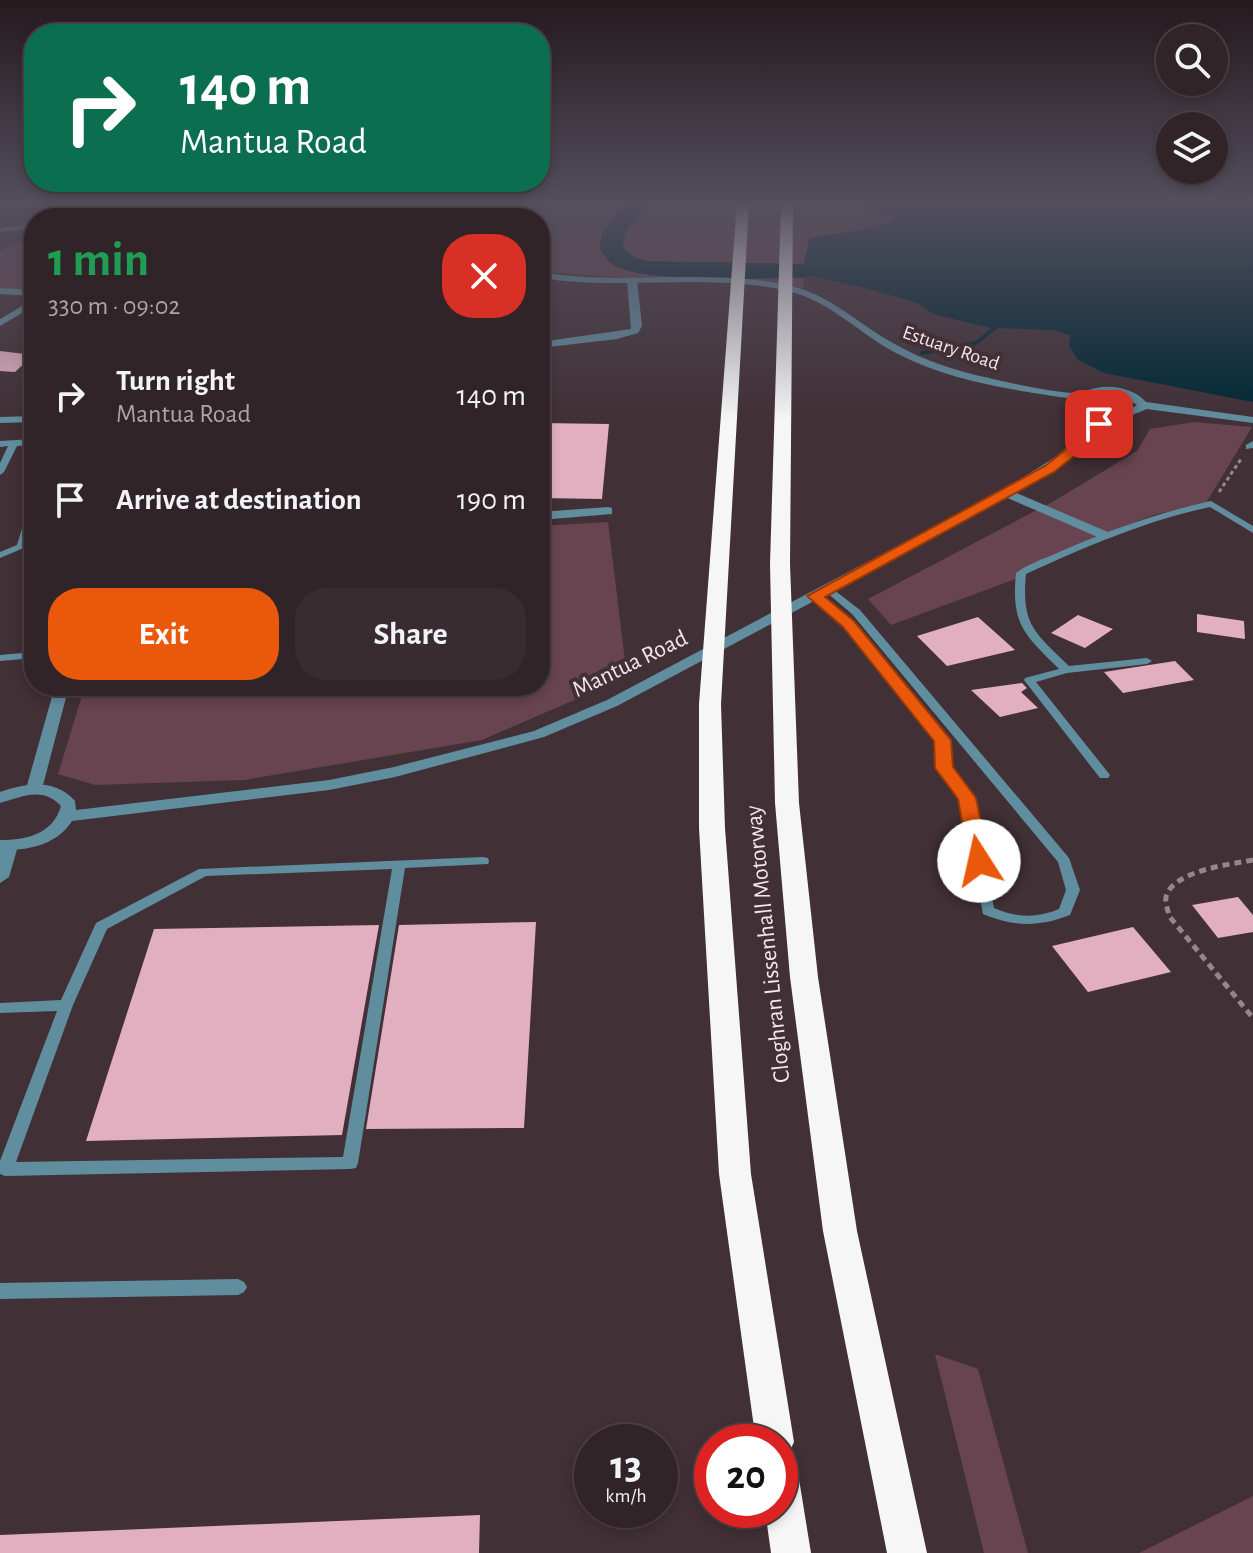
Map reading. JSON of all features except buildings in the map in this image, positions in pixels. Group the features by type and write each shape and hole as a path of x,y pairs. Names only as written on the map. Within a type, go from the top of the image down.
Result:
{"highway":[{"name":"Cloghran Lissenhall Motorway","path":"737,275 710,704 712,828 735,1174 772,1424"},
{"name":"Cloghran Lissenhall Motorway","path":"786,275 780,564 787,803 811,1025 840,1231 907,1553"},
{"path":"787,1528 791,1553"}],"street":[{"name":"Estuary Road","path":"550,276 702,280 787,287 832,302 859,328 906,355 973,378 1079,396"},
{"path":"550,344 635,331 632,280"},
{"path":"0,291 24,292"},
{"path":"0,323 24,308"},
{"path":"1143,405 1141,409 1128,414 1107,414 1087,408 1081,404 1079,396 1090,391 1119,391 1136,397 1143,405 1253,420"},
{"name":"Mantua Road","path":"68,816 329,785 395,772 539,734 612,703 1007,493 1049,469 1087,439 1107,414"},
{"path":"0,420 24,419"},
{"path":"1007,493 1104,535"},
{"path":"550,515 608,511"},
{"path":"34,789 59,696"},
{"path":"0,798 34,789 47,790 65,798 69,805 68,816 49,835 5,845 0,877"}],"lane":[{"path":"0,444 24,442"},
{"path":"0,472 14,443"},
{"path":"1066,670 1025,628 1017,607 1021,573 1104,535 1175,511 1211,504 1253,530"},
{"path":"0,555 24,543"},
{"path":"814,596 849,624 942,740 944,768 967,798 988,911 1008,920 1029,923 1065,912 1073,890 1064,861 856,612 829,589"},
{"path":"0,658 24,656"},
{"path":"1104,775 1029,680 1066,670 1147,661"},
{"path":"399,865 350,1163 5,1169 66,1005 101,926 204,872 483,861"},
{"path":"0,1008 66,1005"},
{"path":"0,1291 238,1287"}],"path":[{"path":"1211,504 1251,446"},
{"path":"1253,860 1189,875 1171,886 1165,899 1169,916 1253,1018"}],"shaded area":[{"path":"0,275 24,275 24,290 0,288"},
{"path":"594,275 802,275 804,288 714,277"},
{"path":"1194,422 1252,427 1206,503 1154,515 1114,530 1013,580 891,625 868,599 1054,501 1137,451 1150,429"},
{"path":"608,522 627,677 482,740 244,780 95,785 58,774 82,696 550,696 550,525"},
{"path":"935,1354 978,1369 1028,1553 984,1553"},
{"path":"1253,1496 1253,1553 1139,1553"}],"water":[{"path":"809,275 1253,275 1253,402 1104,373 1078,360 1069,346 1070,335 1053,330 991,328 933,314 918,303"}],"waterway":[{"path":"922,353 976,343 996,327"}],"route":[{"path":"979,861 967,798 944,768 942,740 849,624 814,596 1049,469 1087,439 1099,424"}]}
